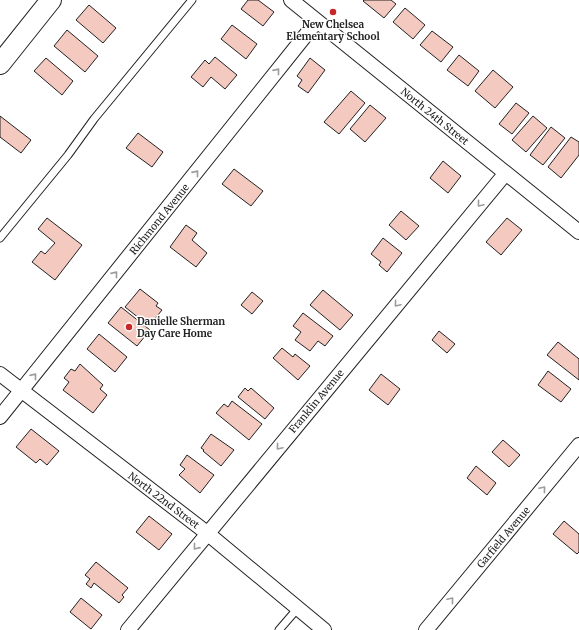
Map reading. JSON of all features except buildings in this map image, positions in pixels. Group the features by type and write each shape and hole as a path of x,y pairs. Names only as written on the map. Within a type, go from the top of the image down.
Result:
{"street":[{"path":"0,64 52,0"},
{"name":"North 24th Street","path":"291,0 505,174 579,232"},
{"name":"Richmond Avenue","path":"0,417 317,21"},
{"name":"Franklin Avenue","path":"128,630 505,174"},
{"name":"North 22nd Street","path":"0,374 207,533 324,630"},
{"name":"Garfield Avenue","path":"426,630 579,445"}],"lane":[{"path":"0,238 68,155 94,119 192,0"},
{"path":"279,630 298,608"}],"place":[{"name":"New Chelsea Elementary School","path":"333,12"},
{"name":"Danielle Sherman Day Care Home","path":"129,327"}]}
